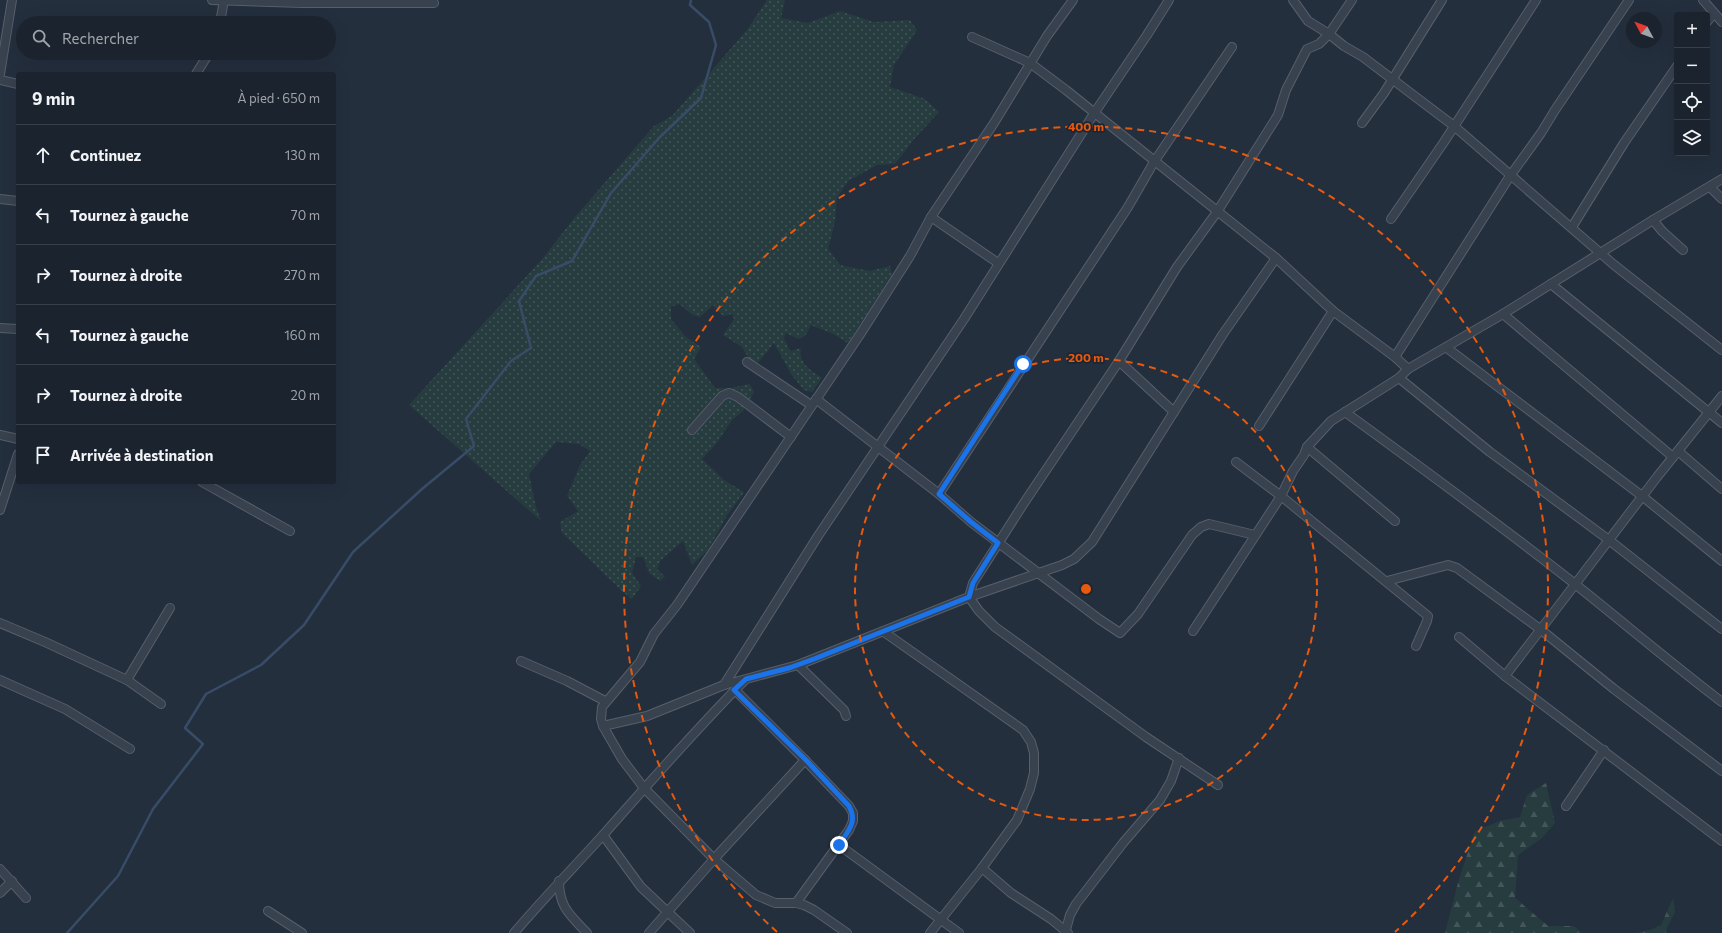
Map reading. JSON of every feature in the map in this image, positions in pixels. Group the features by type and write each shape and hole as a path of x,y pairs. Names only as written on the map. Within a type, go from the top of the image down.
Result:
{"street":[{"path":"0,74 12,0"},
{"path":"212,0 352,4 434,3"},
{"path":"221,16 224,0"},
{"path":"724,685 795,572 964,319 998,263 1095,112 1169,0"},
{"path":"1293,0 1308,21 1329,34 1344,46 1363,57 1454,126 1510,176 1602,252 1633,280 1722,350"},
{"path":"969,597 973,583 998,543 1119,361 1177,267 1217,212 1278,115 1286,90 1307,49 1319,44 1329,34 1352,0"},
{"path":"1362,123 1393,80 1442,0"},
{"path":"1391,219 1536,0"},
{"path":"1395,357 1510,176 1541,133 1629,0"},
{"path":"1703,0 1722,22"},
{"path":"847,933 814,910 796,903 775,903 756,895 714,859 644,788 622,759 603,726 601,712 606,701 640,662 657,630 677,605 814,402 910,256 931,217 994,124 1030,63 1070,1"},
{"path":"1710,18 1714,13"},
{"path":"972,37 1030,63 1095,112 1154,162 1276,258 1332,311 1395,357 1408,369"},
{"path":"939,494 1128,207 1154,162 1232,47"},
{"path":"197,72 205,60"},
{"path":"1572,227 1624,143 1674,70"},
{"path":"0,80 16,84"},
{"path":"1194,631 1281,496 1307,447 1331,421 1399,378 1408,369 1503,314 1722,179"},
{"path":"1710,187 1722,199"},
{"path":"0,199 16,201"},
{"path":"931,217 998,263"},
{"path":"1654,220 1662,231 1683,250"},
{"path":"603,726 664,711 724,685 798,665 969,597 1062,566 1074,559 1092,542 1223,334 1276,258"},
{"path":"1551,284 1722,423"},
{"path":"1259,426 1332,311"},
{"path":"1503,314 1676,454 1722,489"},
{"path":"0,328 16,329"},
{"path":"1446,348 1642,496 1722,561"},
{"path":"1119,361 1174,412"},
{"path":"747,362 814,402 878,446 998,543 1098,619 1120,633 1138,614 1192,535 1201,527 1209,524 1255,535"},
{"path":"1399,378 1490,452 1609,540 1722,629"},
{"path":"692,430 722,396 729,393 738,397 790,437"},
{"path":"1505,676 1540,628 1642,496 1722,396"},
{"path":"1345,412 1455,492 1575,584 1722,702"},
{"path":"0,434 16,438"},
{"path":"1307,447 1395,521"},
{"path":"0,510 16,460"},
{"path":"1236,462 1387,581 1428,616 1416,646"},
{"path":"206,484 290,531"},
{"path":"1387,581 1448,565 1457,568 1540,628 1614,689 1722,771"},
{"path":"969,597 979,611 995,627 1146,737 1218,785"},
{"path":"127,680 170,608"},
{"path":"0,623 127,680 161,704"},
{"path":"884,632 1023,730 1031,742 1034,753 1034,773 1030,789 1017,820 982,868 930,933"},
{"path":"1460,637 1505,676 1722,841"},
{"path":"521,661 606,701"},
{"path":"798,665 844,710 846,716"},
{"path":"514,933 559,881 603,835 734,690 746,679"},
{"path":"0,680 65,709 130,750"},
{"path":"734,690 806,760 842,798 853,813 853,821 839,845 796,903"},
{"path":"1566,806 1604,750"},
{"path":"982,868 1011,893 1054,921 1066,932 1070,915 1079,899 1166,790 1179,758"},
{"path":"649,933 714,859 806,760"},
{"path":"603,835 641,887 690,933"},
{"path":"839,845 959,933"},
{"path":"0,869 26,898"},
{"path":"0,893 12,881"},
{"path":"559,881 559,895 562,904 587,933"},
{"path":"268,911 302,933"},
{"path":"1054,921 1070,915"}],"green space":[{"path":"767,0 785,0 781,18 808,23 840,11 874,22 910,20 917,30 894,65 890,87 925,99 939,112 915,138 895,164 877,165 848,181 837,198 835,221 828,249 840,265 870,271 890,266 892,274 848,343 833,334 811,325 805,336 798,339 786,333 784,338 790,351 801,348 801,358 803,362 822,378 812,392 804,390 791,374 774,343 758,363 748,357 742,347 723,335 734,319 732,314 723,316 713,305 700,317 693,315 679,304 671,307 671,319 686,337 701,347 694,359 715,388 731,388 750,384 754,392 743,411 732,420 716,444 702,459 724,480 744,492 726,517 708,550 692,565 683,541 661,560 657,569 665,577 660,581 649,573 643,557 636,557 632,573 641,586 632,599 562,533 560,522 578,511 567,496 580,465 590,451 579,444 556,442 529,474 536,507 541,521 409,405 543,258 575,217 654,126 672,116 747,30"},
{"path":"1546,783 1555,823 1542,838 1518,855 1515,898 1548,926 1574,926 1582,933 1445,933 1459,879 1475,831 1500,821 1520,817 1527,795"},
{"path":"1673,898 1675,912 1666,933 1636,933 1650,930 1661,925"}],"waterway":[{"path":"67,933 118,876 153,809 203,744 185,728 206,694 261,665 304,625 353,552 422,489 474,446 466,419 511,361 531,348 519,301 536,276 572,261 611,193 660,137 701,98 716,45 709,22 690,5 691,0"}],"route":[{"path":"839,845 853,821 853,813 849,806 806,760 734,690 746,679 789,668 814,659 969,597 973,583 998,543 939,494 995,410 1023,364"}]}
